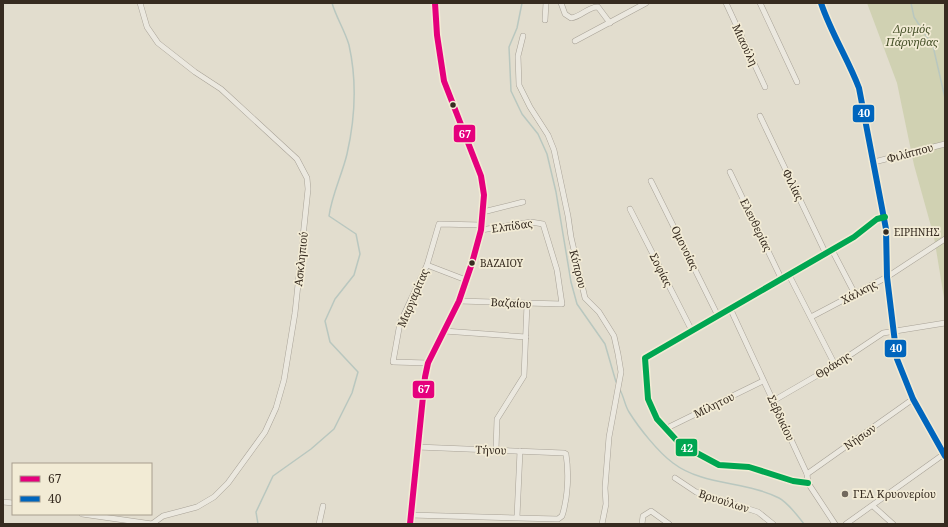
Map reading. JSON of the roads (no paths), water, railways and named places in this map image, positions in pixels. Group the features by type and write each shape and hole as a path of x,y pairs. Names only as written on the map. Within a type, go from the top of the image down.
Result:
{"street":[{"name":"Ασκληπιού","path":"140,3 148,27 158,43 195,72 221,89 283,145 303,168 307,178 308,189 295,313 284,380 276,408 265,432 228,483 214,497 197,507 163,516 152,524"},
{"path":"410,524 417,447 428,363 459,301 466,280 481,228 484,195 481,176 444,81 437,35 436,3"},
{"path":"545,20 546,3"},
{"path":"561,3 565,14 571,18 583,14 593,7 598,6 610,23"},
{"path":"575,41 646,3"},
{"name":"Μιαούλη","path":"726,3 765,87"},
{"path":"760,3 797,82"},
{"path":"821,3 830,28 851,67 859,88 885,217 887,277 897,358 913,399 945,455 846,524"},
{"name":"Κύπρου","path":"523,36 518,56 519,85 530,107 548,135 554,150 585,298 599,312 614,336 621,372 609,437 605,488 606,504 602,524"},
{"name":"Φιλίας","path":"760,116 826,254"},
{"name":"Φιλίππου","path":"874,162 945,144"},
{"name":"Ελευθερίας","path":"730,172 781,278"},
{"name":"Ομονοίας","path":"651,181 718,316"},
{"path":"483,212 523,202"},
{"name":"Σοφίας","path":"630,209 692,331"},
{"path":"808,483 793,481 749,467 719,465 680,444 658,420 648,398 646,358 781,278 826,254 854,237 877,220 885,217"},
{"name":"Ελπίδας","path":"439,224 481,228 531,222 543,224 557,270 562,304"},
{"name":"Μαργαρίτας","path":"428,363 394,362 400,323 426,265 439,224"},
{"name":"Χάλκης","path":"811,317 887,277 945,239"},
{"path":"832,250 855,294"},
{"path":"426,265 466,280"},
{"path":"789,274 835,365"},
{"name":"Βαζαίου","path":"459,301 562,304"},
{"path":"496,450 497,419 524,376 527,304"},
{"name":"Σεβδικίου","path":"730,308 807,474 808,483 836,524"},
{"name":"Θράκης","path":"773,402 835,365 883,333 893,330 945,323"},
{"path":"444,331 526,337"},
{"name":"Μίλητου","path":"665,429 763,381"},
{"name":"Νήσων","path":"807,474 913,399"},
{"name":"Τήνου","path":"417,447 566,454 567,491 562,516 558,519 517,517"},
{"path":"410,515 517,517 520,451"},
{"name":"Βρυούλων","path":"675,478 696,492 758,512 773,524"},
{"path":"319,524 323,506"},
{"path":"873,506 893,524"},
{"path":"642,524 645,513 653,512 669,524"},
{"path":"89,515 152,524"}],"waterway":[{"path":"258,524 256,512 273,476 311,449 334,429 352,393 358,372 330,342 325,321 335,299 354,275 360,254 356,234 329,216 332,200 350,141 354,100 352,59 349,45 332,3"},
{"path":"522,3 517,28 509,47 511,91 522,114 538,134 547,154 556,192 571,282 577,304 605,344 616,382"},
{"path":"911,3 914,17 933,46 945,98"},
{"path":"620,390 628,410 638,425 655,446 673,463 698,476 753,489 779,498 789,506 804,524"}],"place":[{"name":"ΕΙΡΗΝΗΣ","path":"886,232"},
{"name":"ΒΑΖΑΙΟΥ","path":"472,263"},
{"name":"ΓΕΛ Κρυονερίου","path":"845,494"}],"park label":[{"name":"Δρυμός Πάρνηθας","path":"912,35"}]}
